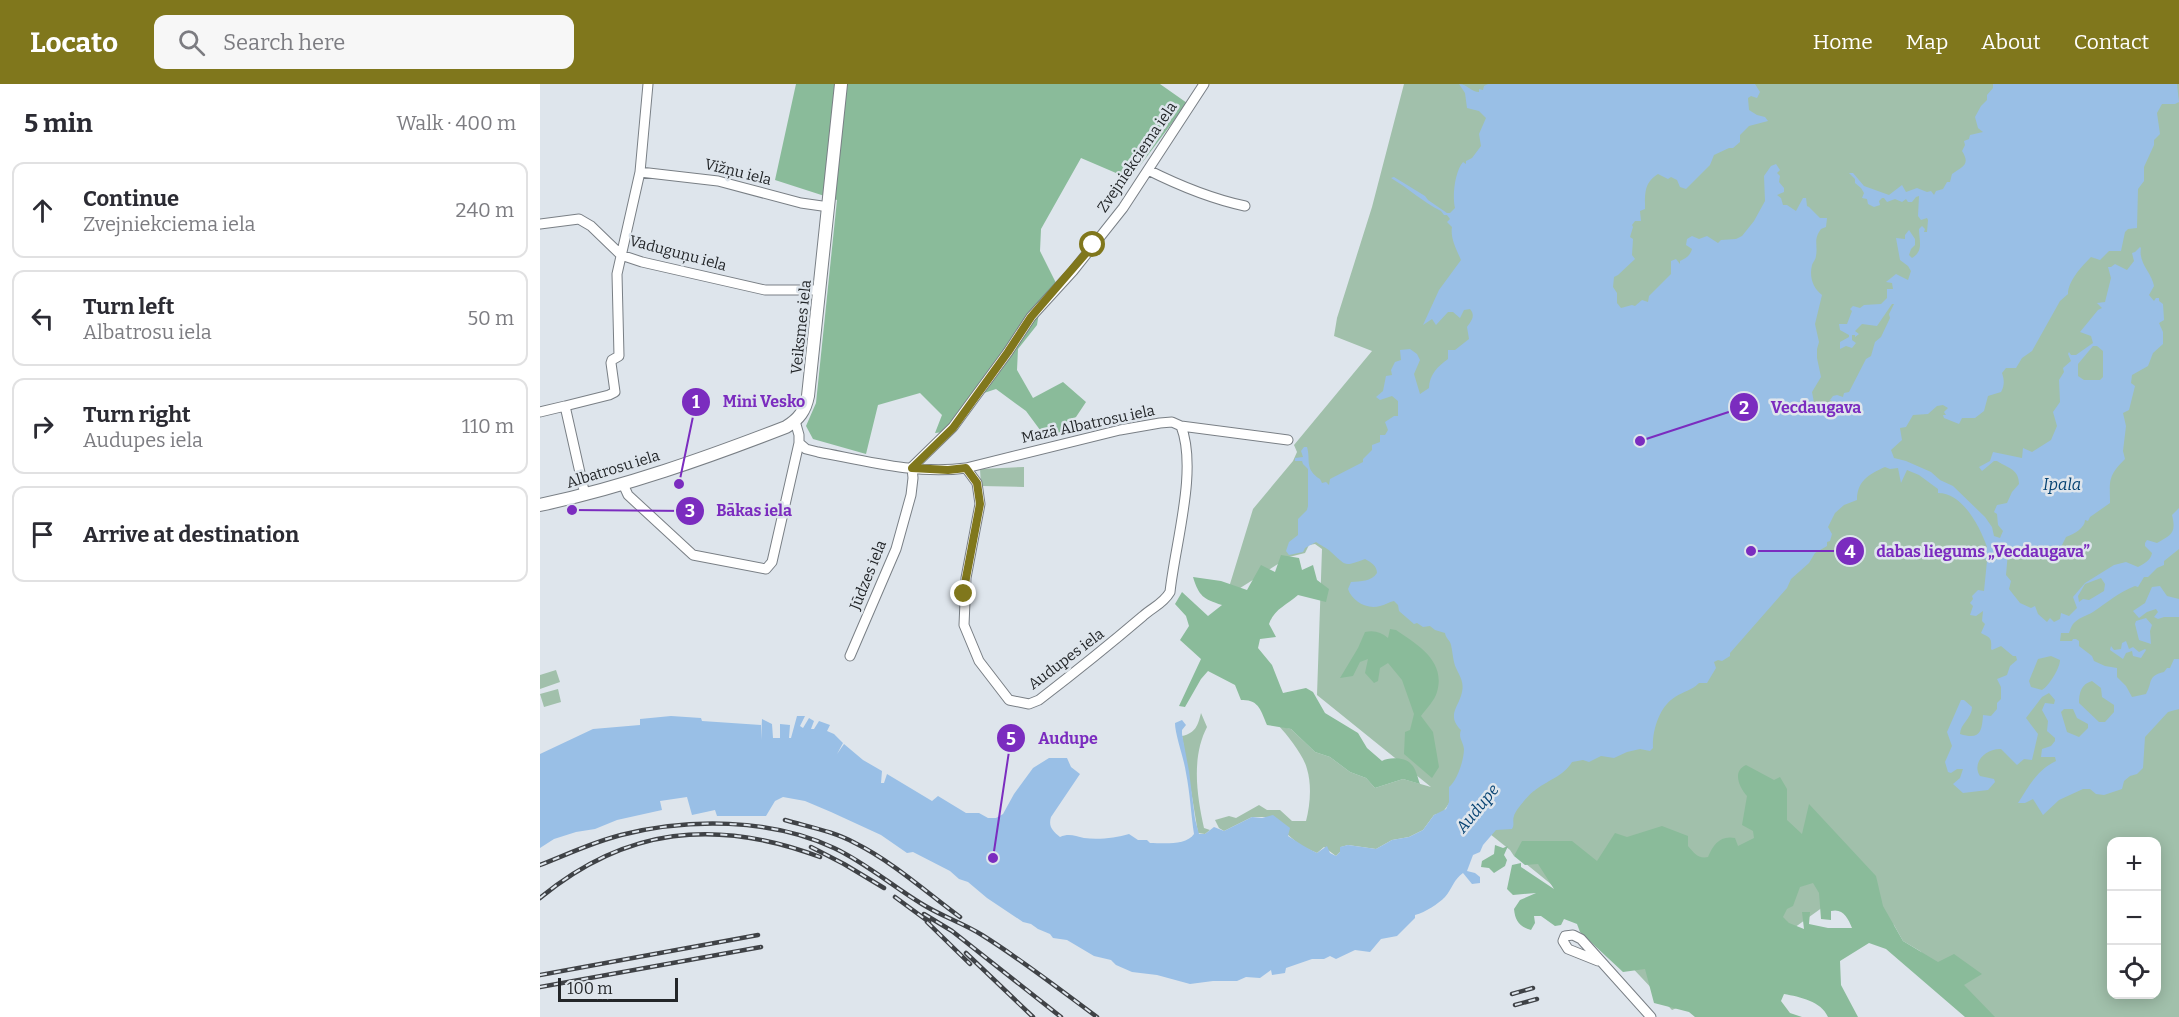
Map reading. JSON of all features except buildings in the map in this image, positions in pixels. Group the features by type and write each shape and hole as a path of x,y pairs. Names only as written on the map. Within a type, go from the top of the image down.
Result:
{"main road":[{"name":"Veiksmes iela","path":"795,421 806,406 808,396 841,84"},
{"name":"Albatrosu iela","path":"540,505 623,484 777,430 795,421"}],"street":[{"path":"540,412 615,392 611,363 619,356 616,290 621,255 640,172 648,84"},
{"name":"Zvejniekciema iela","path":"912,468 953,428 1031,317 1085,256 1123,208 1204,84"},
{"path":"1149,170 1196,190 1245,206"},
{"name":"Vižņu iela","path":"640,172 718,181 791,200 829,207"},
{"name":"Vaduguņu iela","path":"540,224 579,219 591,226 621,255 642,262 765,290 820,290"},
{"path":"566,406 585,495"},
{"path":"623,484 628,495 693,555 766,569 772,562 799,443 795,421"},
{"name":"Mazā Albatrosu iela","path":"966,468 1111,432 1160,423 1172,422 1181,426 1288,440"},
{"name":"Audupes iela","path":"966,468 977,483 980,504 966,578 964,625 979,661 995,684 1009,700 1029,704 1039,700 1114,642 1146,613 1166,601 1170,592 1188,471 1186,438 1181,426"},
{"path":"799,443 818,452 912,468 948,470 966,468"},
{"name":"Jūdzes iela","path":"850,656 896,549 911,495 912,468"},
{"path":"1598,961 1651,1017"}],"green space":[{"path":"796,84 1160,84 1187,103 1130,179 1081,158 1041,229 1040,251 1056,283 1041,300 1037,325 1018,349 1017,370 1033,398 1063,382 1086,402 1066,432 1046,438 1026,411 996,389 972,397 944,432 935,433 942,415 920,393 878,405 866,454 813,439 806,426 816,403 837,200 775,180"},
{"path":"1404,84 2179,84 2179,1017 1986,1017 1920,951 1903,941 1894,925 1841,894 1693,1001 1672,1010 1562,893 1450,802 1443,812 1434,815 1423,830 1409,837 1392,840 1376,849 1348,845 1341,847 1336,856 1324,847 1317,853 1301,846 1267,817 1252,817 1224,831 1219,828 1215,820 1229,816 1236,818 1259,805 1267,810 1280,810 1292,821 1306,821 1310,795 1307,769 1299,752 1279,726 1291,729 1315,752 1330,757 1350,772 1366,778 1375,788 1403,779 1431,787 1317,695 1322,549 1315,544 1309,545 1305,553 1289,557 1226,597 1253,509 1293,461 1297,452 1294,445 1372,351 1334,336 1337,318 1372,207"},
{"path":"1024,467 1024,487 981,486 980,469"},
{"path":"1281,555 1299,558 1302,570 1313,565 1317,580 1329,589 1326,602 1298,595 1277,611 1271,619 1269,624 1276,637 1260,639 1258,648 1272,665 1283,693 1306,688 1313,692 1325,713 1358,733 1367,748 1382,761 1397,758 1409,762 1415,769 1420,784 1403,779 1375,788 1366,778 1350,772 1330,757 1315,752 1291,729 1267,725 1256,704 1241,700 1235,685 1208,671 1185,707 1179,706 1201,659 1180,640 1189,626 1186,616 1175,604 1182,592 1208,616 1222,605 1203,596 1197,589 1193,577 1221,581 1247,590 1261,565 1275,572"},
{"path":"1390,629 1396,630 1421,648 1434,663 1437,671 1439,681 1436,695 1421,716 1433,732 1439,767 1432,778 1404,754 1405,732 1410,730 1414,714 1402,680 1388,663 1380,668 1378,681 1374,683 1365,673 1368,659 1360,662 1353,676 1340,678 1365,632 1377,632 1388,638"},
{"path":"556,670 560,682 540,689 540,675"},
{"path":"558,689 561,702 544,707 540,694"},
{"path":"1201,713 1207,727 1199,751 1197,777 1204,828 1210,830 1205,834 1198,833 1182,736 1196,728"},
{"path":"1746,765 1774,780 1780,777 1787,789 1787,820 1802,834 1809,804 1876,876 1883,906 1903,941 1938,962 1954,954 1982,974 1964,985 1995,1017 1965,1017 1886,949 1869,943 1840,961 1841,985 1858,1017 1828,1017 1815,1003 1784,994 1781,1001 1790,1013 1802,1017 1695,1017 1689,1012 1654,1003 1645,969 1623,972 1580,932 1577,924 1564,919 1561,925 1555,926 1541,916 1534,916 1535,923 1531,930 1518,922 1514,909 1520,900 1536,893 1513,895 1507,889 1512,865 1521,863 1521,867 1554,889 1538,864 1525,865 1514,856 1522,841 1572,841 1597,861 1615,833 1627,837 1662,826 1688,836 1688,846 1692,851 1705,857 1708,857 1715,845 1725,838 1735,838 1738,846 1754,838 1753,831 1742,825 1747,796 1738,779 1742,768","holes":["1813,883 1819,893 1821,919 1831,920 1831,911 1839,911 1847,917 1852,928 1828,928 1809,924 1810,912 1802,912 1804,929 1789,923 1783,917 1787,909 1793,906 1800,887"]},
{"path":"1495,845 1503,848 1508,846 1504,855 1507,860 1505,866 1494,873 1489,868 1481,867 1482,861 1494,854"}],"water":[{"name":"Ipala","path":"1459,84 1479,92 1479,89 1483,90 1488,84 1755,84 1760,92 1757,98 1751,96 1748,98 1749,110 1765,117 1768,121 1749,126 1740,135 1740,142 1733,148 1714,155 1710,165 1686,189 1680,187 1677,180 1671,177 1668,179 1658,174 1653,177 1645,193 1645,209 1640,211 1641,221 1635,221 1632,225 1630,237 1633,239 1632,255 1635,259 1614,277 1613,287 1617,293 1617,303 1621,308 1635,306 1642,300 1648,302 1649,296 1671,274 1671,261 1676,259 1680,264 1680,261 1690,253 1692,249 1686,245 1687,239 1692,236 1699,239 1707,236 1718,243 1721,240 1736,239 1742,236 1765,201 1764,176 1771,166 1776,164 1780,170 1777,173 1780,176 1779,182 1784,188 1784,192 1777,195 1781,198 1783,205 1796,211 1803,198 1806,198 1807,206 1820,218 1827,218 1826,227 1821,229 1817,236 1816,257 1811,269 1812,282 1822,295 1815,324 1819,342 1817,358 1821,377 1812,392 1815,408 1831,412 1834,403 1830,400 1833,396 1843,397 1844,393 1849,392 1866,359 1871,356 1875,342 1881,337 1894,304 1877,326 1862,324 1855,331 1859,334 1855,337 1852,335 1852,340 1856,343 1852,348 1846,346 1840,349 1840,342 1849,335 1840,330 1839,324 1847,324 1852,311 1850,309 1853,306 1860,308 1864,305 1881,304 1887,298 1887,289 1893,289 1892,283 1886,282 1896,274 1908,280 1911,271 1900,260 1896,238 1905,239 1909,230 1915,239 1915,245 1909,255 1912,258 1919,249 1919,229 1922,226 1925,229 1924,232 1927,232 1928,220 1927,218 1921,220 1918,216 1919,196 1912,202 1906,199 1902,202 1895,199 1887,202 1882,198 1879,201 1880,205 1874,207 1868,204 1867,199 1862,198 1864,193 1861,188 1849,173 1853,173 1864,186 1889,195 1902,185 1906,192 1917,188 1927,192 1931,191 1934,195 1936,191 1943,189 1947,182 1950,182 1952,174 1964,165 1966,160 1962,151 1964,141 1969,139 1970,135 1983,132 1978,128 1975,117 1987,100 1993,84 2177,84 2179,102 2162,104 2157,113 2160,134 2154,140 2144,167 2144,181 2138,189 2137,228 2128,229 2125,232 2121,251 2109,251 2100,260 2091,257 2080,269 2070,284 2068,294 2060,301 2032,351 2022,358 2016,368 2006,368 2002,373 2004,382 2001,392 1988,396 1984,411 1975,418 1962,418 1959,424 1944,418 1943,415 1946,415 1944,412 1948,408 1943,405 1937,406 1928,414 1913,415 1906,427 1900,428 1902,440 1891,450 1894,458 1931,472 1940,480 1953,486 1985,517 1992,527 1994,536 2000,538 2003,531 1998,525 1997,514 1994,512 1997,505 2007,503 2019,484 2019,479 2012,470 1997,461 1982,471 1979,467 1990,461 1993,452 2022,458 2023,448 2032,452 2051,440 2057,426 2053,412 2060,402 2059,380 2064,372 2063,368 2071,361 2069,352 2071,355 2076,355 2093,343 2091,336 2080,332 2102,308 2097,303 2105,302 2111,278 2108,267 2115,264 2127,270 2134,261 2132,253 2141,248 2141,258 2154,286 2149,295 2154,301 2159,298 2163,304 2164,320 2159,323 2163,332 2163,344 2153,353 2148,366 2132,375 2131,383 2135,386 2129,410 2123,413 2126,426 2123,451 2125,459 2112,475 2110,503 2090,517 2088,521 2085,520 2083,526 2066,537 2061,547 2047,552 2029,550 2029,555 2025,556 2021,551 2008,552 2006,575 2011,581 2009,589 2020,603 2031,608 2035,606 2038,614 2047,622 2050,618 2054,622 2060,619 2061,613 2069,616 2077,608 2073,597 2085,583 2114,565 2126,562 2138,567 2147,562 2152,553 2145,543 2147,540 2157,543 2171,533 2174,526 2172,515 2179,508 2179,549 2164,561 2164,565 2148,577 2144,577 2138,587 2124,591 2077,620 2069,633 2061,633 2060,641 2076,639 2079,641 2079,646 2092,656 2094,661 2117,668 2117,677 2132,697 2146,694 2155,675 2170,668 2174,659 2179,659 2179,709 2168,712 2145,737 2143,768 2124,781 2122,789 2104,795 2096,794 2090,789 2083,789 2059,800 2043,815 2033,799 2025,803 2018,803 2039,774 2056,761 2055,757 2041,757 2042,749 2051,746 2055,741 2055,738 2047,731 2048,721 2042,710 2045,703 2054,704 2055,700 2049,693 2042,697 2026,718 2038,734 2032,760 2024,759 2017,765 2001,749 1996,749 1986,753 1978,766 1980,776 1994,779 1995,782 1988,790 1963,793 1953,784 1960,778 1963,769 1948,772 1945,762 1952,746 1947,732 1961,700 1972,707 1960,734 1975,735 1982,726 1983,715 1991,716 2001,699 2001,687 1997,679 2007,675 2010,666 2017,660 2016,656 2001,646 1991,649 1990,638 1981,633 1985,624 1982,621 1983,611 1976,616 1970,615 1973,606 1970,603 1972,596 1978,590 1984,591 1987,561 1982,556 1987,547 1969,512 1947,494 1938,493 1938,489 1919,475 1907,470 1901,483 1898,468 1885,467 1865,479 1859,488 1857,500 1844,505 1835,513 1828,527 1832,534 1827,546 1815,553 1809,563 1791,579 1787,588 1730,653 1730,656 1722,661 1714,662 1716,668 1707,683 1699,683 1669,701 1658,720 1653,748 1650,751 1640,749 1614,758 1601,756 1589,762 1583,760 1572,762 1569,767 1539,787 1526,799 1513,818 1512,829 1496,830 1480,852 1473,855 1467,871 1480,877 1480,883 1472,884 1463,873 1442,900 1415,915 1415,918 1397,936 1381,939 1370,952 1355,950 1336,959 1330,956 1324,959 1312,959 1286,968 1285,973 1272,975 1271,970 1260,978 1246,977 1237,981 1190,984 1157,975 1132,972 1116,965 1111,960 1094,956 1067,940 1053,938 1050,934 1023,922 968,882 913,852 907,853 881,835 805,801 783,797 775,801 766,816 717,816 715,810 692,815 687,797 660,801 662,810 617,820 595,829 576,832 554,839 540,848 540,754 593,729 640,725 640,719 671,716 701,718 702,721 761,725 761,740 762,719 772,724 773,738 780,738 780,724 790,725 789,738 791,738 797,716 805,716 800,726 803,728 809,718 814,721 811,729 814,729 819,721 830,725 827,731 843,743 837,754 844,744 863,760 882,771 881,783 884,783 887,774 932,801 938,796 966,813 979,813 988,818 996,818 1003,814 1033,768 1049,758 1067,758 1071,767 1080,774 1051,817 1053,831 1060,837 1069,835 1095,839 1129,834 1138,840 1147,840 1150,843 1180,842 1194,834 1185,767 1175,728 1175,723 1182,720 1186,725 1182,734 1199,834 1205,834 1214,827 1224,831 1252,817 1262,818 1273,815 1290,828 1288,836 1317,853 1327,846 1330,853 1336,856 1340,852 1340,847 1348,845 1376,849 1392,840 1409,837 1423,830 1434,815 1446,809 1449,802 1449,787 1457,775 1464,754 1461,730 1454,720 1462,692 1462,683 1455,666 1450,643 1445,633 1430,626 1423,627 1417,623 1414,624 1399,611 1394,601 1370,607 1361,604 1353,597 1348,589 1351,582 1369,580 1377,573 1375,566 1367,560 1346,564 1316,542 1305,548 1303,552 1289,555 1286,551 1289,542 1298,535 1298,519 1308,506 1308,469 1302,461 1295,461 1295,458 1303,457 1301,451 1304,447 1307,447 1312,472 1322,483 1326,482 1329,485 1330,479 1363,462 1372,450 1372,445 1380,442 1380,435 1385,435 1388,430 1385,422 1398,416 1398,401 1392,396 1380,400 1376,397 1383,391 1386,376 1392,375 1391,370 1395,362 1401,360 1400,350 1410,349 1417,354 1420,360 1414,374 1420,394 1429,388 1435,371 1448,359 1448,350 1455,350 1469,339 1467,327 1473,316 1470,309 1464,310 1460,318 1453,312 1448,312 1436,325 1432,319 1423,325 1439,290 1461,260 1453,240 1452,227 1447,222 1450,219 1447,215 1391,178 1394,177 1425,196 1447,213 1455,208 1454,191 1458,171 1463,162 1466,164 1466,161 1472,158 1481,146 1479,134 1486,118 1479,111 1467,108 1465,93","holes":["2093,346 2103,351 2103,377 2100,380 2084,380 2078,376 2078,364","2101,578 2105,584 2104,591 2089,600 2083,599 2079,602 2078,596 2085,584","2051,656 2060,660 2054,676 2042,690 2031,687 2029,681 2038,659","2092,681 2101,688 2102,697 2114,705 2114,712 2105,722 2099,722 2079,703 2080,692 2085,684","2064,709 2073,709 2077,718 2088,724 2088,728 2079,737 2067,732 2061,712"]},
{"path":"2160,586 2167,596 2179,599 2179,617 2158,619 2154,617 2158,612 2156,609 2139,618 2133,611 2145,603 2152,587"},
{"path":"2146,618 2152,625 2151,644 2139,640 2135,624 2136,621"},
{"path":"2126,641 2129,649 2133,647 2139,652 2146,650 2141,658 2133,656 2132,651 2126,653 2123,659 2110,650 2111,646 2114,650 2121,649 2122,643"}],"railway":[{"path":"785,820 838,835 869,851 896,868 960,917"},
{"path":"540,865 611,838 647,829 674,826 701,824 757,826 810,838 834,848 922,904 975,931 1097,1017"},
{"path":"540,898 572,874 605,856 639,844 673,836 708,834 744,837 782,845 820,857"},
{"path":"811,847 884,888"},
{"path":"895,897 929,922"},
{"path":"924,914 952,931 1061,1017"},
{"path":"927,922 970,964"},
{"path":"540,975 758,935"},
{"path":"540,987 761,947"},
{"path":"966,953 1033,1017"},
{"path":"1512,994 1533,988"},
{"path":"1515,1005 1537,999"}],"place":[{"name":"Vecdaugava","path":"1640,441"},
{"name":"Mini Vesko","path":"679,484"},
{"name":"Bākas iela","path":"572,510"},
{"name":"dabas liegums „Vecdaugava”","path":"1751,551"},
{"name":"Audupe","path":"993,858"}],"route":[{"path":"964,594 980,504 977,483 966,468 925,470 912,468 953,428 1031,317 1073,271 1093,245"}]}
